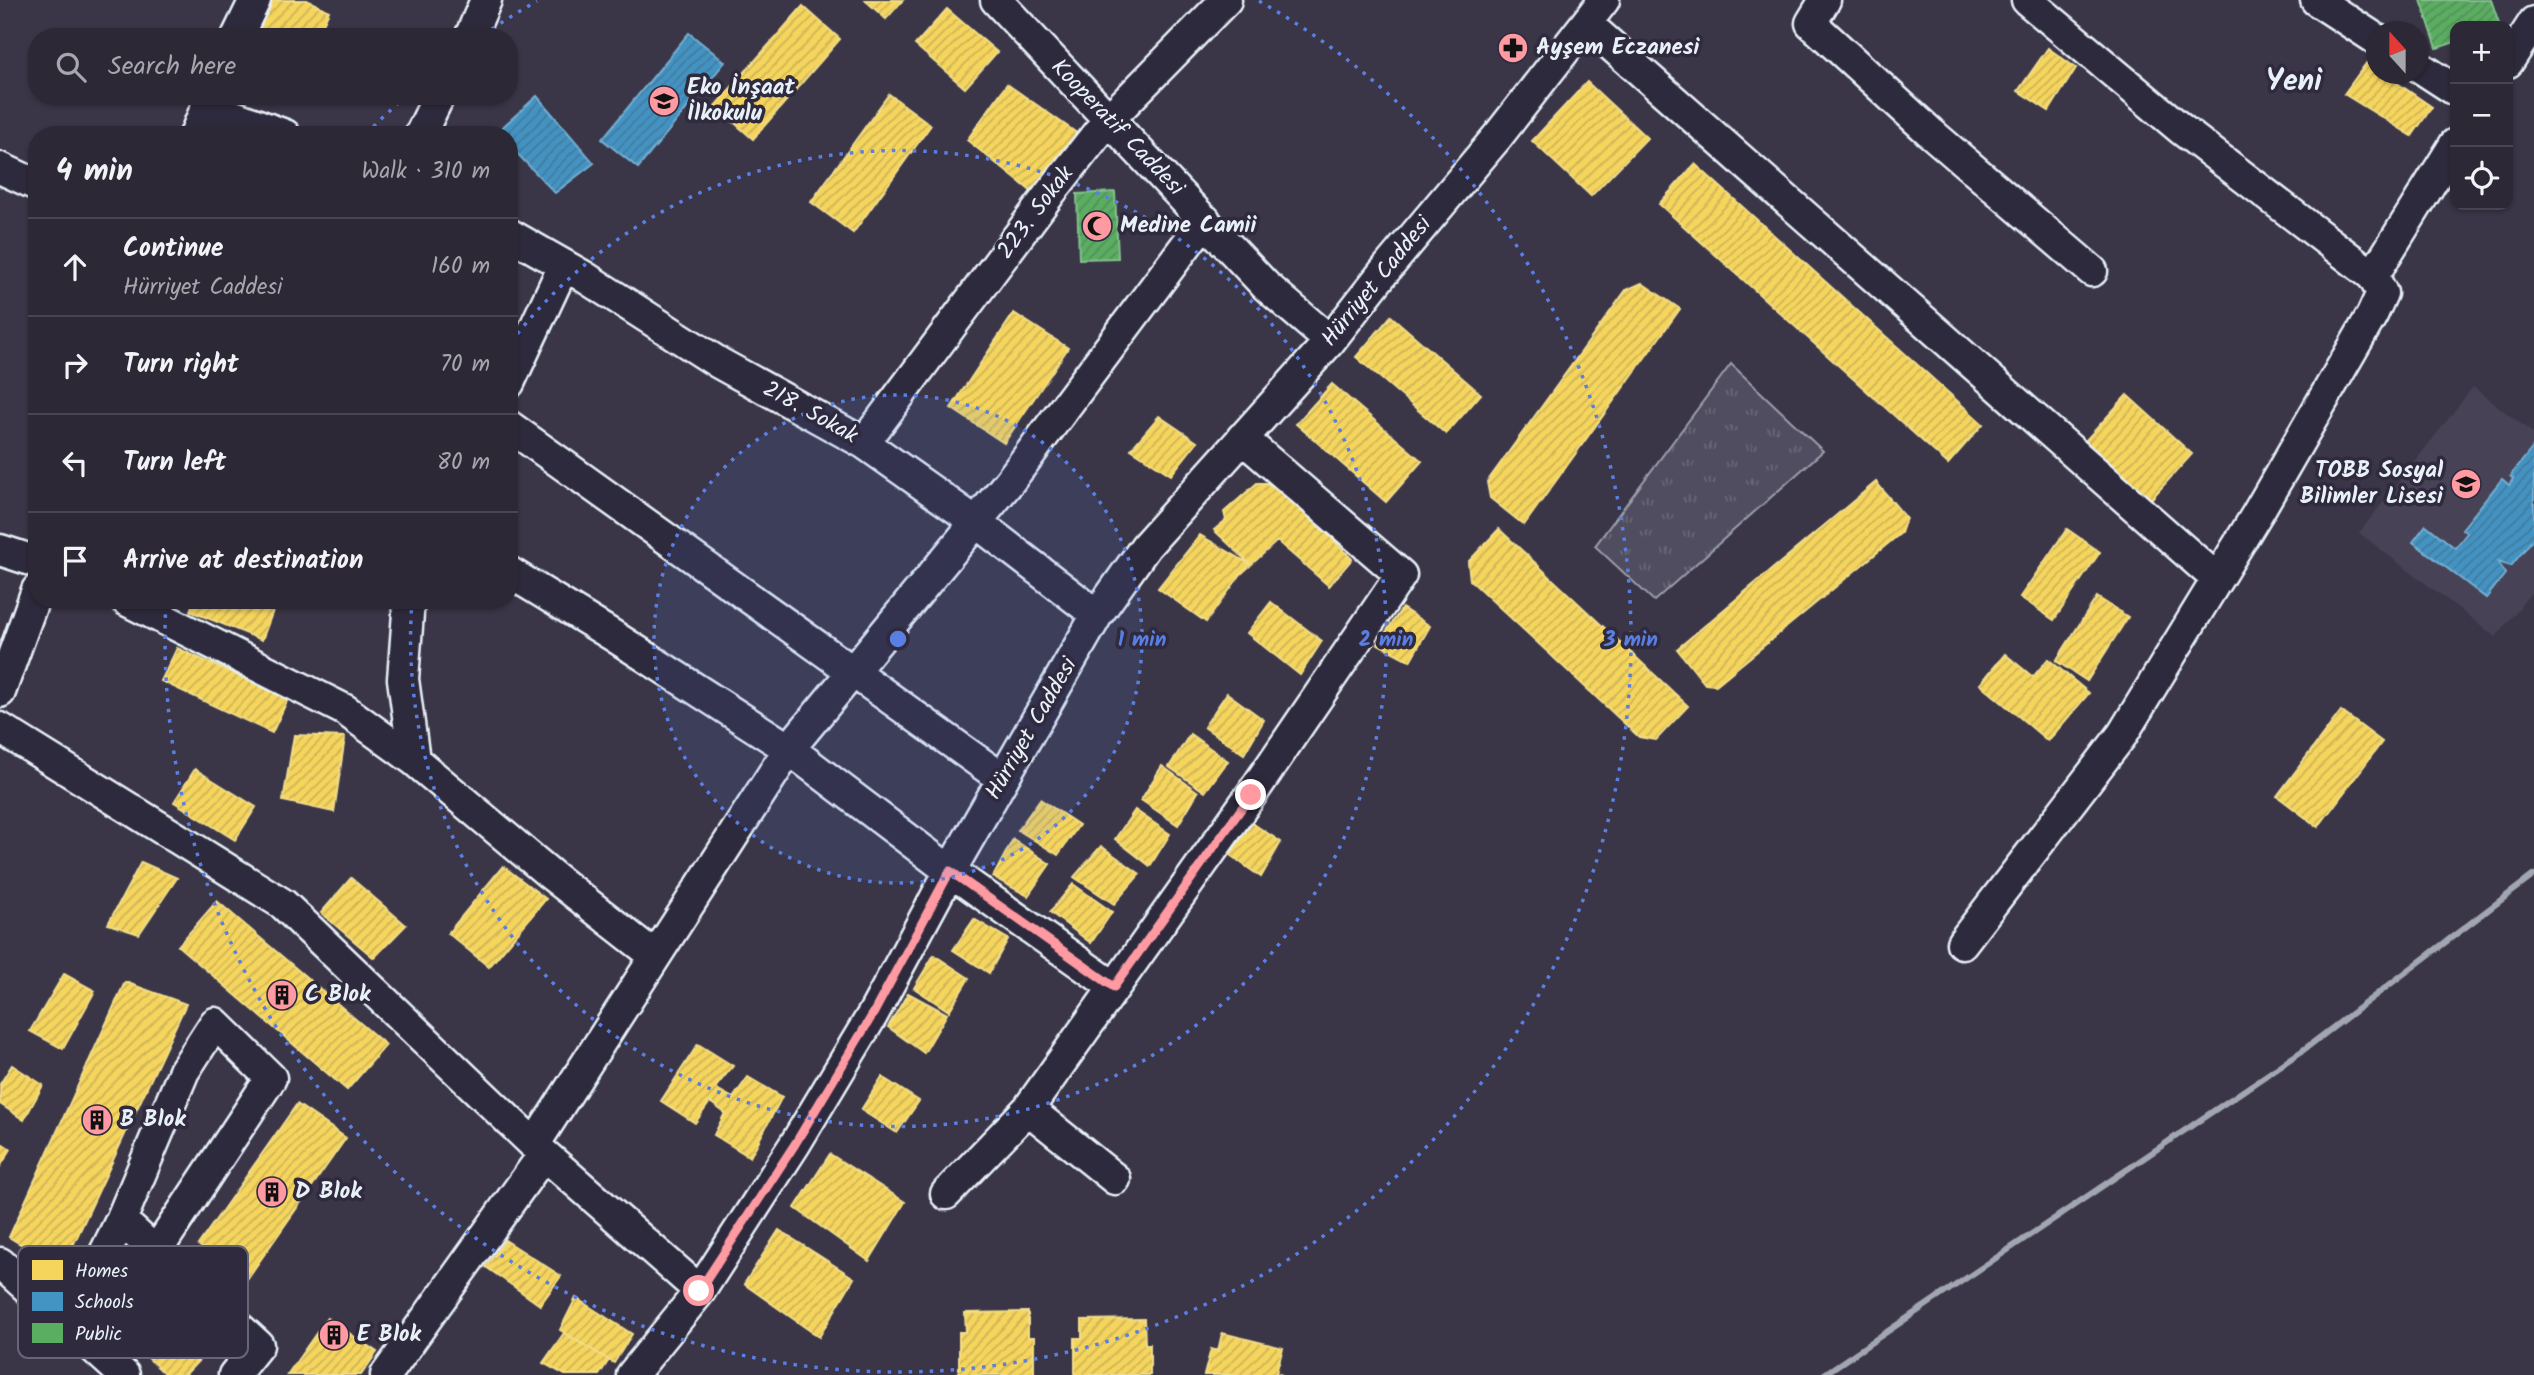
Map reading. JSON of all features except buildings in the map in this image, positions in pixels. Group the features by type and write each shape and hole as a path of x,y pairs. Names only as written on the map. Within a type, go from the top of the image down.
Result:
{"street":[{"path":"241,28 255,0"},
{"path":"474,28 486,0"},
{"name":"Kooperatif Caddesi","path":"996,0 1266,286 1330,341"},
{"name":"223. Sokak","path":"864,443 1108,120 1226,0"},
{"path":"1825,0 1811,23 1931,133 2092,271"},
{"path":"1962,943 2122,735 2217,579 2372,315 2382,293 2372,276 2181,129 2027,0"},
{"path":"2316,0 2366,32"},
{"path":"1596,12 2217,579"},
{"name":"Hürriyet Caddesi","path":"632,1375 699,1291 795,1144 866,1026 950,871 1097,615 1146,546 1330,341 1596,12"},
{"path":"2513,54 2534,22"},
{"path":"2429,73 2450,87"},
{"path":"199,126 207,105"},
{"path":"218,105 265,126"},
{"path":"424,126 435,105"},
{"path":"2372,276 2453,147"},
{"path":"0,168 28,181"},
{"path":"386,1375 539,1149 655,956 789,749 1009,482 1205,220"},
{"name":"218. Sokak","path":"518,239 719,363 864,443 976,522 1097,615"},
{"path":"518,364 564,265"},
{"path":"518,432 1003,779"},
{"path":"946,1194 1028,1109 1251,795 1401,575 1242,439"},
{"path":"0,551 28,559"},
{"path":"518,578 789,749 950,871 1114,987"},
{"path":"0,692 30,609"},
{"path":"146,609 345,710 414,760 550,874 655,956"},
{"path":"408,609 403,679 414,760"},
{"path":"0,728 283,904 539,1149 699,1291"},
{"path":"108,1246 184,1071 215,1023 271,1078 160,1246"},
{"path":"1028,1109 1115,1179"},
{"path":"121,1220 149,1246"},
{"path":"0,1263 18,1279"},
{"path":"248,1336 258,1345 248,1358"},
{"path":"105,1358 124,1375"},
{"path":"234,1375 248,1358"}],"shaded area":[{"name":"TOBB Sosyal Bilimler Lisesi","path":"2473,387 2534,434 2534,589 2496,637 2359,533"}],"green space":[{"path":"1731,364 1823,451 1654,601 1595,546"}],"waterway":[{"path":"1823,1375 2302,1051 2534,875"}],"place":[{"name":"Ayşem Eczanesi","path":"1513,48"},
{"name":"Eko İnşaat İlkokulu","path":"664,101"},
{"name":"Medine Camii","path":"1097,226"},
{"name":"TOBB Sosyal Bilimler Lisesi","path":"2466,484"},
{"name":"C Blok","path":"282,995"},
{"name":"B Blok","path":"97,1120"},
{"name":"D Blok","path":"272,1192"},
{"name":"E Blok","path":"334,1335"}],"district":[{"name":"Yeni","path":"2294,82"}],"route":[{"path":"699,1291 795,1144 873,1014 950,871 1114,987 1251,795"}]}
